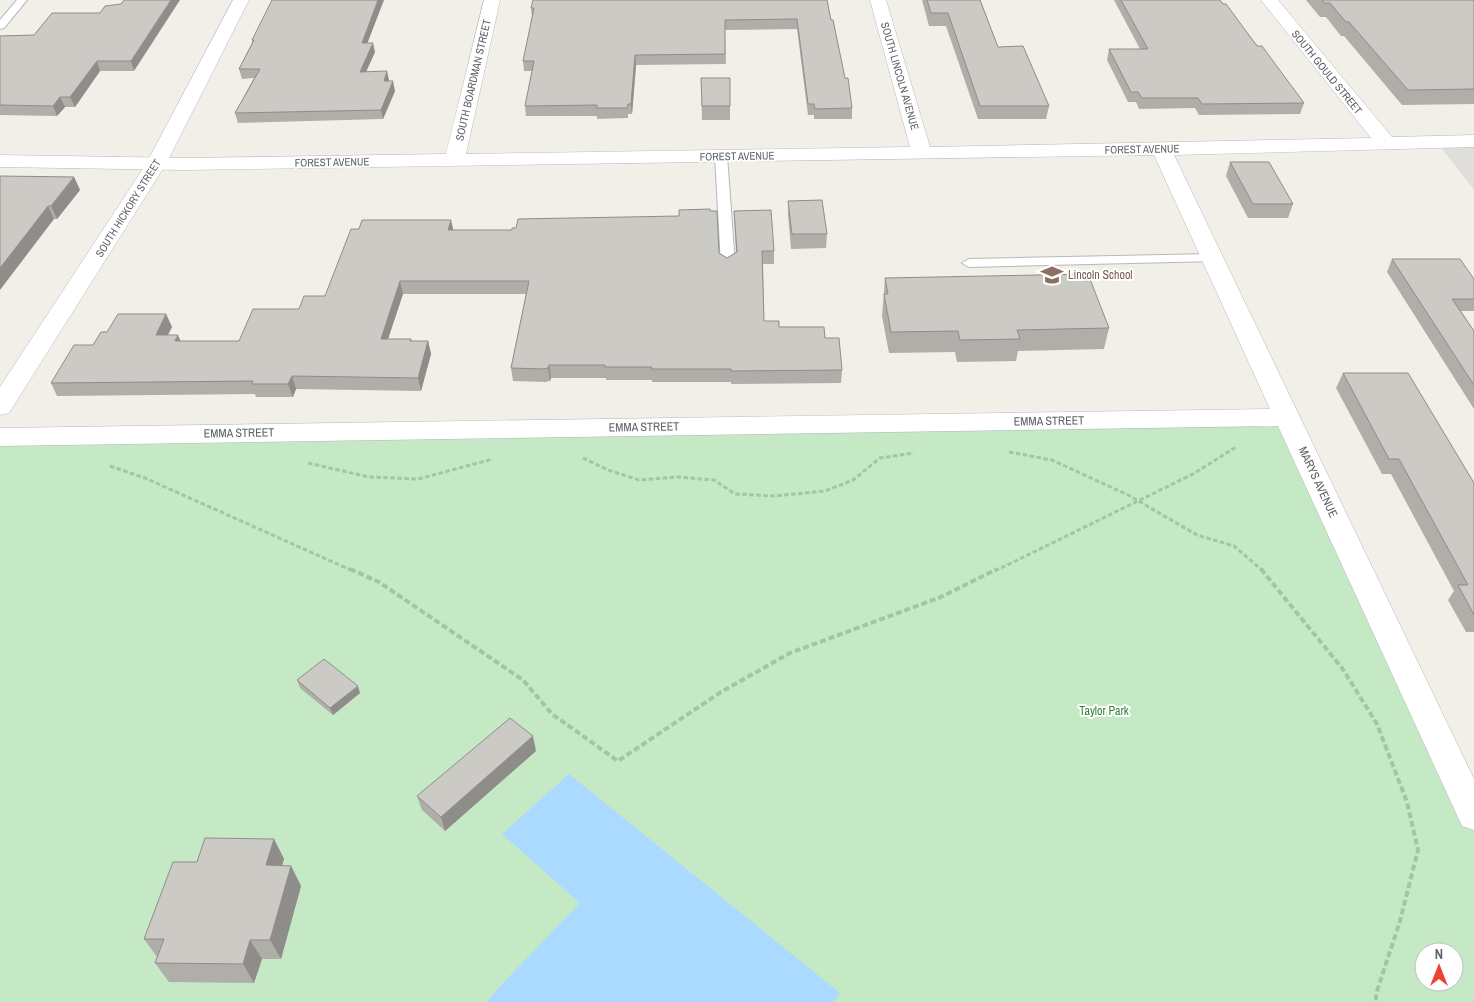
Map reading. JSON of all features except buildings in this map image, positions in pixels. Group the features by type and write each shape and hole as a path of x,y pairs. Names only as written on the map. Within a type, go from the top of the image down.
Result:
{"street":[{"name":"SOUTH HICKORY STREET","path":"0,407 156,164 241,0"},
{"name":"SOUTH BOARDMAN STREET","path":"455,160 492,0"},
{"name":"SOUTH LINCOLN AVENUE","path":"878,0 922,153"},
{"name":"SOUTH GOULD STREET","path":"1269,0 1386,143"},
{"name":"FOREST AVENUE","path":"0,161 156,164 455,160 1161,149 1474,141"},
{"name":"MARYS AVENUE","path":"1161,149 1474,815"},
{"name":"EMMA STREET","path":"0,437 1288,417"}],"lane":[{"path":"0,26 22,0"},
{"path":"722,156 728,265"},
{"path":"969,263 1212,258"}],"path":[{"path":"118,464 108,465 145,478 247,525 379,582 523,680 552,714 618,761 720,692 790,653 941,597 1193,474 1254,436 1247,418"},
{"path":"1002,450 1052,460 1139,500 1197,535 1234,546 1262,571 1342,668 1378,724 1408,802 1418,850 1400,921 1376,994 1376,1002"},
{"path":"576,458 584,458 608,470 639,480 677,477 714,480 735,494 774,496 825,490 853,480 880,458 916,453"},
{"path":"306,462 369,477 418,479 500,457"}],"shaded area":[{"path":"1474,141 1474,190 1437,142"}],"green space":[{"name":"Taylor Park","path":"1288,417 1474,813 1474,1002 0,1002 0,437"}],"water":[{"path":"569,774 840,993 833,1002 487,1002 580,903 502,834"}],"place":[{"name":"Lincoln School","path":"1052,275"}]}
